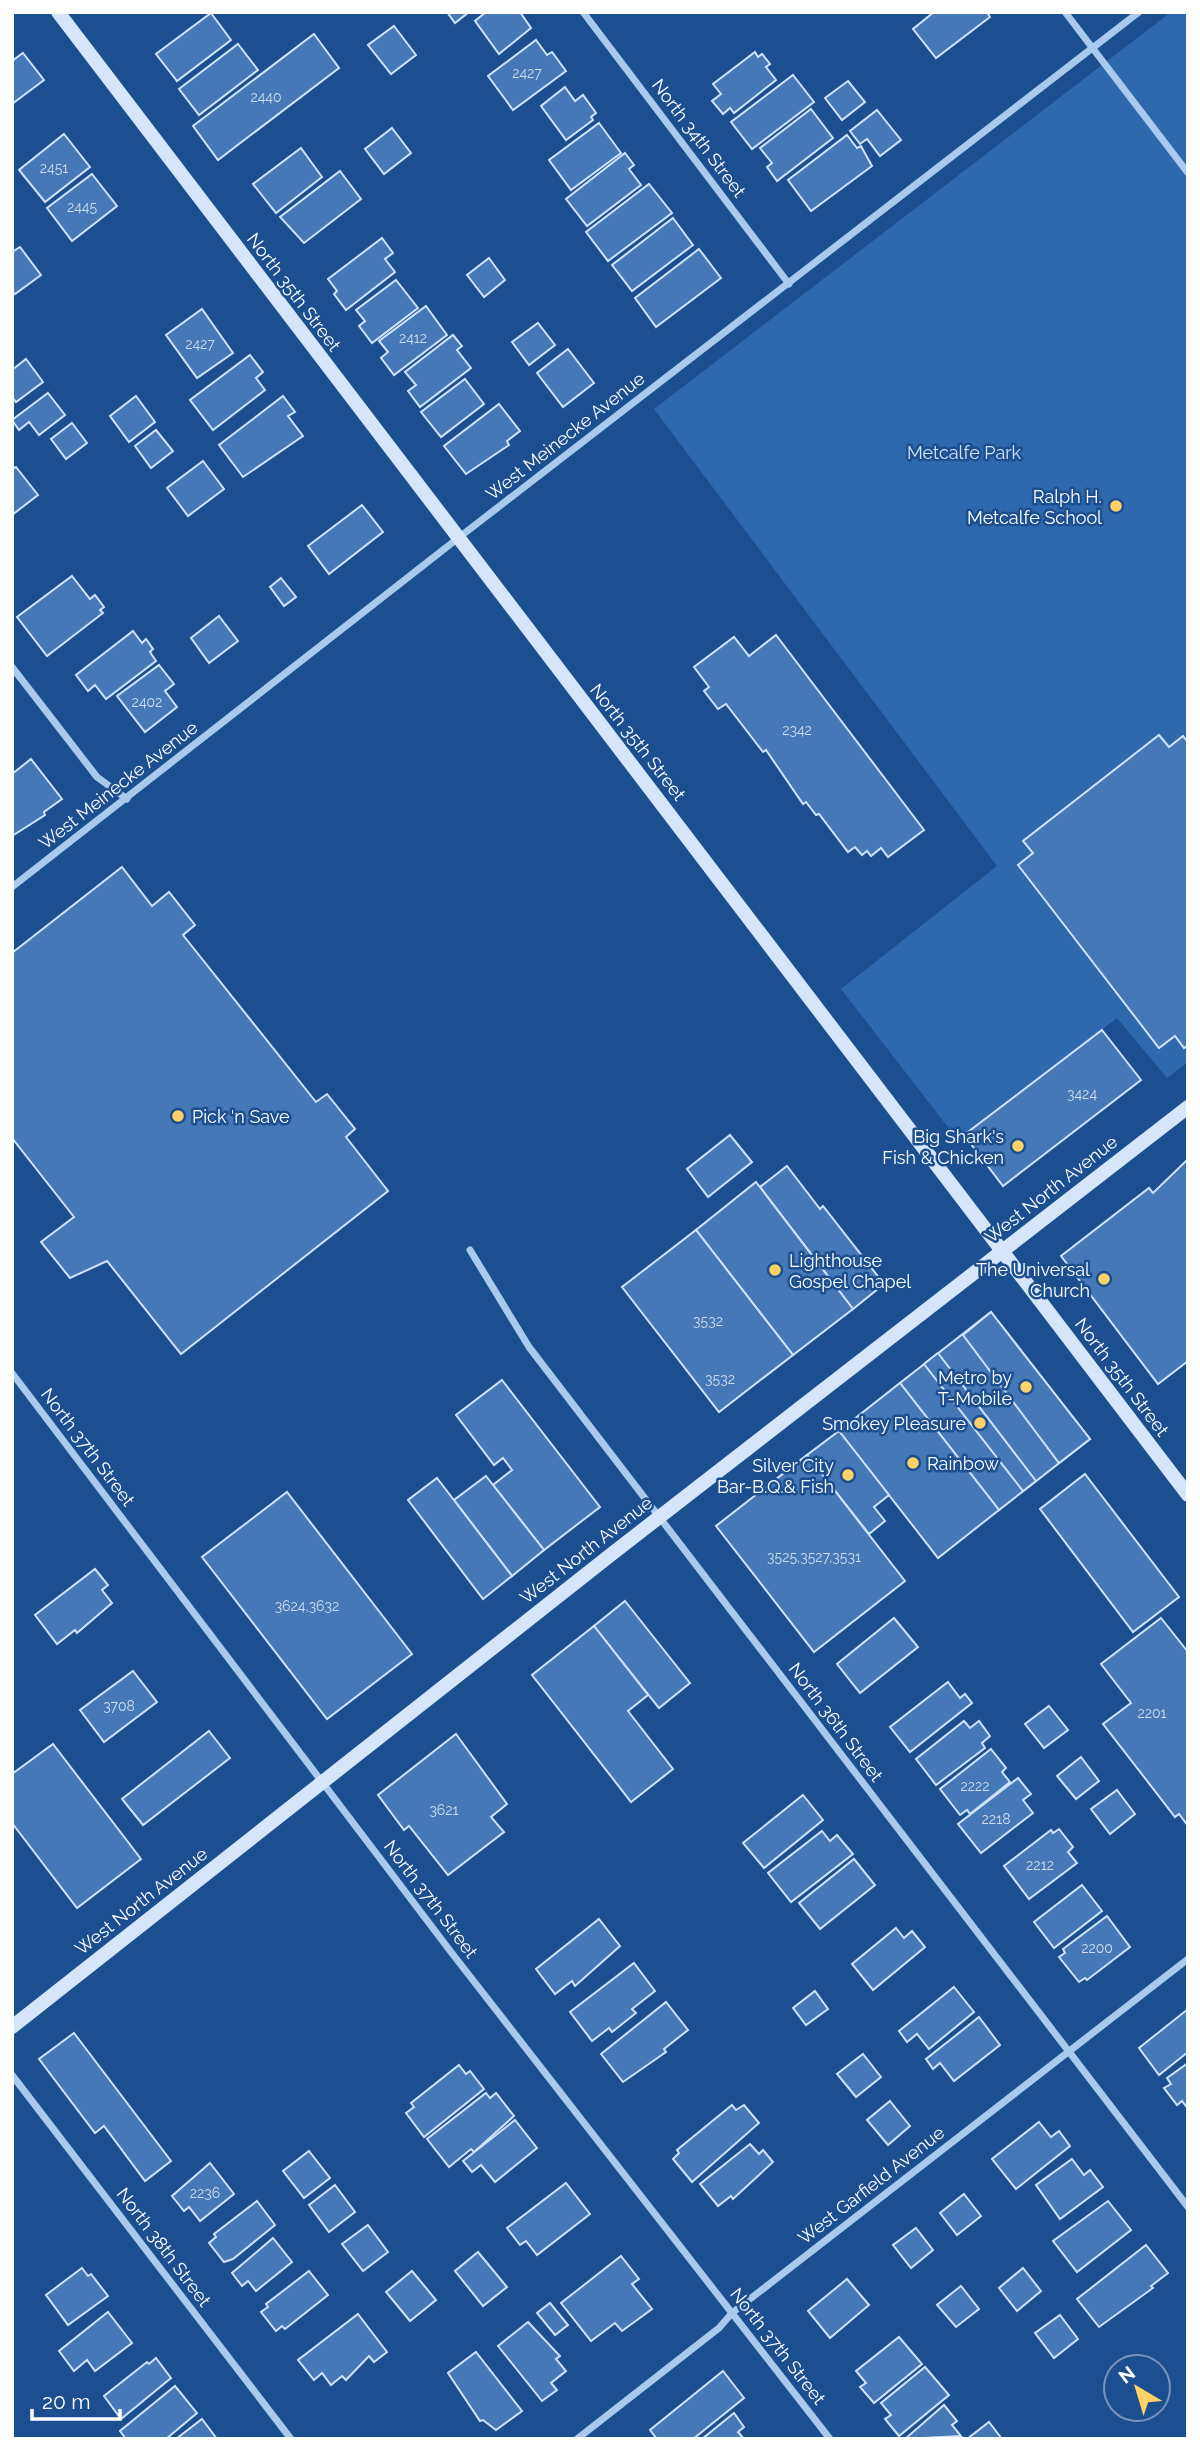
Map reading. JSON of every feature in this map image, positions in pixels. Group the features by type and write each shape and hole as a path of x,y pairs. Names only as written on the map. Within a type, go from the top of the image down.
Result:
{"main road":[{"name":"North 35th Street","path":"58,12 1188,1495"},
{"name":"West North Avenue","path":"12,2027 324,1784 659,1517 1188,1107"}],"street":[{"name":"North 34th Street","path":"583,12 789,284"},
{"path":"1065,12 1188,173"},
{"name":"West Meinecke Avenue","path":"12,887 1139,12"},
{"path":"12,667 97,777 127,799"},
{"name":"North 36th Street","path":"470,1250 529,1348 1188,2207"},
{"name":"North 37th Street","path":"12,1373 324,1784 830,2439"},
{"name":"West Garfield Avenue","path":"577,2439 719,2328 732,2313 1188,1959"},
{"name":"North 38th Street","path":"12,2075 291,2439"}],"green space":[{"name":"Metcalfe Park","path":"1171,12 1188,12 1188,1062 1167,1078 1117,1018 958,1140 841,989 997,866 654,409"}],"building":[{"path":"447,12 469,12 455,23"},
{"path":"486,12 520,12 531,28 499,54 475,21"},
{"path":"934,12 987,12 990,17 936,58 913,29"},
{"path":"211,13 231,40 177,81 156,54"},
{"path":"394,26 416,55 391,74 368,45"},
{"path":"314,34 339,68 218,160 193,126"},
{"path":"536,40 547,55 552,52 566,71 513,110 488,76"},
{"path":"238,44 258,70 199,115 179,89"},
{"path":"755,52 758,57 762,54 770,64 766,67 776,80 734,113 730,108 723,114 712,101 721,94 713,84"},
{"path":"23,53 44,80 12,104 12,61"},
{"path":"793,75 814,102 752,149 731,122"},
{"path":"848,81 865,102 842,120 825,98"},
{"path":"565,87 575,101 583,95 596,113 591,117 593,120 566,140 541,106"},
{"path":"811,109 833,138 777,181 767,167 772,163 760,148"},
{"path":"877,110 901,140 880,156 867,139 860,144 850,131"},
{"path":"599,123 621,153 571,190 549,160"},
{"path":"392,128 411,153 384,174 365,149"},
{"path":"64,134 90,167 45,202 19,170"},
{"path":"847,135 857,148 861,146 872,166 811,211 788,180"},
{"path":"301,148 322,177 276,213 253,184"},
{"path":"625,153 634,165 629,169 641,185 587,226 566,199"},
{"path":"340,171 361,199 304,243 280,217"},
{"path":"92,174 117,206 72,241 47,208"},
{"path":"649,184 672,213 608,261 586,232"},
{"path":"673,218 693,245 632,291 612,265"},
{"path":"382,238 393,253 385,259 395,272 346,310 334,294 337,291 328,279"},
{"path":"20,247 41,275 15,294 12,290 12,252"},
{"path":"699,249 721,278 656,327 635,298"},
{"path":"489,258 505,280 484,297 467,275"},
{"path":"396,280 418,308 372,343 359,326 365,321 356,310"},
{"path":"426,306 447,335 394,375 381,358 388,352 379,341"},
{"path":"202,309 233,353 197,378 166,335"},
{"path":"538,323 555,345 529,365 512,342"},
{"path":"453,335 462,346 457,350 471,368 420,407 408,391 416,385 405,372"},
{"path":"568,349 594,383 563,407 537,373"},
{"path":"250,355 263,372 256,378 265,390 213,430 190,400"},
{"path":"26,359 43,382 16,402 12,397 12,370"},
{"path":"465,379 484,404 441,437 421,412"},
{"path":"48,393 65,415 39,435 29,422 19,430 12,420"},
{"path":"136,396 155,422 129,442 110,416"},
{"path":"283,396 295,412 288,416 303,436 243,477 219,445"},
{"path":"499,404 520,431 507,441 509,445 466,474 444,446"},
{"path":"72,423 87,443 66,459 51,439"},
{"path":"156,430 173,451 151,468 135,446"},
{"path":"203,461 224,489 188,516 167,488"},
{"path":"16,467 38,495 12,515 12,469"},
{"path":"362,505 383,532 329,574 308,546"},
{"path":"72,576 90,599 95,595 104,607 100,610 103,613 47,656 17,617"},
{"path":"281,578 296,597 284,606 270,587"},
{"path":"219,616 238,641 209,663 191,638"},
{"path":"133,631 142,643 146,639 153,649 150,652 156,661 106,699 95,685 88,691 76,675"},
{"path":"776,635 924,830 888,857 881,848 871,856 867,851 862,855 855,847 848,852 819,814 816,815 806,802 803,804 766,750 763,752 726,704 718,709 704,691 709,687 694,667 734,637 749,656"},
{"path":"159,665 174,684 165,691 177,707 145,732 117,696"},
{"path":"1159,735 1169,747 1183,736 1188,742 1188,1045 1184,1048 1175,1036 1159,1048 1018,865 1033,853 1023,841"},
{"path":"31,759 62,799 44,812 45,815 12,836 12,774"},
{"name":"Pick 'n Save","path":"122,867 152,906 169,892 195,925 183,935 316,1102 327,1094 355,1129 346,1137 388,1191 181,1354 107,1261 70,1278 41,1242 74,1217 12,1138 12,953"},
{"path":"1102,1030 1141,1080 1003,1186 964,1135"},
{"path":"730,1135 752,1162 708,1197 687,1169"},
{"path":"1188,1159 1188,1361 1158,1384 1061,1256 1149,1188 1153,1193"},
{"path":"787,1166 820,1209 823,1206 884,1284 853,1309 760,1187"},
{"name":"Lighthouse Gospel Chapel","path":"756,1182 853,1309 793,1355 696,1230"},
{"path":"696,1230 793,1355 719,1412 622,1287"},
{"path":"991,1312 1090,1439 999,1510 900,1383"},
{"name":"Metro by T-Mobile","path":"991,1312 1090,1439 1059,1463 963,1335"},
{"name":"Smokey Pleasure","path":"938,1353 1036,1481 1023,1491 924,1364"},
{"path":"502,1380 600,1507 544,1550 493,1485 512,1470 503,1458 494,1465 456,1415"},
{"name":"Rainbow","path":"900,1383 999,1510 938,1558 839,1431"},
{"name":"Silver City Bar-B.Q.& Fish","path":"839,1431 889,1495 874,1507 885,1521 869,1534 807,1455"},
{"path":"807,1455 905,1581 814,1652 716,1526"},
{"path":"1085,1474 1179,1597 1133,1632 1040,1509"},
{"path":"486,1476 544,1550 512,1576 454,1500"},
{"path":"437,1478 512,1576 483,1599 408,1500"},
{"path":"287,1492 412,1654 327,1719 202,1557"},
{"path":"95,1569 108,1585 102,1590 112,1603 77,1633 75,1630 57,1644 35,1615"},
{"path":"625,1601 690,1683 659,1708 594,1626"},
{"path":"894,1618 918,1647 860,1693 837,1664"},
{"path":"1161,1618 1188,1652 1188,1826 1179,1814 1175,1817 1103,1724 1131,1703 1101,1664"},
{"path":"594,1626 648,1695 628,1711 673,1769 631,1802 532,1675"},
{"path":"133,1671 157,1702 104,1742 80,1710"},
{"path":"948,1682 960,1698 965,1694 972,1703 910,1752 890,1727"},
{"path":"1049,1706 1068,1730 1044,1748 1025,1724"},
{"path":"964,1721 970,1728 979,1721 990,1736 982,1743 985,1748 936,1785 916,1759"},
{"path":"209,1731 230,1758 143,1825 122,1799"},
{"path":"456,1734 507,1804 491,1817 504,1832 448,1875 409,1826 404,1830 378,1795"},
{"path":"53,1744 141,1859 77,1908 12,1823 12,1774"},
{"path":"991,1749 1006,1768 1002,1772 1010,1782 970,1814 967,1810 960,1815 940,1789"},
{"path":"1081,1757 1099,1781 1076,1799 1057,1776"},
{"path":"1018,1778 1031,1794 1023,1800 1033,1813 981,1853 958,1824"},
{"path":"1117,1790 1135,1814 1110,1834 1091,1809"},
{"path":"803,1795 823,1820 764,1868 743,1843"},
{"path":"1059,1829 1073,1847 1068,1852 1077,1863 1029,1899 1004,1866 1051,1830 1053,1833"},
{"path":"822,1831 830,1841 837,1835 853,1854 791,1902 768,1873"},
{"path":"854,1859 875,1885 820,1929 799,1903"},
{"path":"1082,1885 1102,1911 1054,1948 1034,1922"},
{"path":"1107,1916 1130,1947 1087,1980 1085,1978 1079,1982 1059,1957 1065,1953 1063,1949"},
{"path":"599,1919 620,1946 575,1986 572,1981 555,1994 536,1969"},
{"path":"896,1928 904,1938 912,1931 925,1947 873,1990 852,1964"},
{"path":"634,1963 655,1991 632,2009 636,2013 612,2032 609,2028 592,2041 570,2012"},
{"path":"954,1987 974,2012 929,2049 917,2034 907,2042 899,2031"},
{"path":"815,1991 828,2009 806,2025 793,2008"},
{"path":"666,2002 688,2030 664,2049 666,2052 623,2082 601,2054"},
{"path":"1188,2009 1188,2052 1159,2075 1139,2048"},
{"path":"979,2017 1000,2045 954,2081 940,2063 933,2069 926,2059"},
{"path":"74,2033 171,2161 145,2181 104,2126 95,2133 39,2059"},
{"path":"863,2054 881,2077 856,2097 837,2074"},
{"path":"1188,2063 1188,2109 1182,2101 1177,2105 1164,2088 1171,2084 1167,2078"},
{"path":"459,2065 466,2074 470,2071 484,2089 424,2137 406,2113 414,2107 411,2103"},
{"path":"486,2093 490,2098 496,2093 514,2116 474,2152 471,2149 449,2167 427,2139"},
{"path":"890,2101 910,2126 888,2145 867,2120"},
{"path":"732,2105 736,2110 744,2105 759,2123 692,2182 673,2159 679,2153 677,2150"},
{"path":"515,2120 537,2148 495,2182 481,2165 472,2172 463,2161"},
{"path":"1039,2122 1051,2137 1059,2131 1070,2146 1016,2189 992,2159"},
{"path":"750,2144 759,2154 763,2150 773,2162 733,2199 731,2196 718,2206 700,2184"},
{"path":"309,2151 330,2178 304,2198 283,2171"},
{"path":"1072,2159 1084,2175 1090,2170 1103,2187 1060,2219 1036,2185"},
{"path":"210,2163 234,2194 200,2221 189,2207 184,2211 172,2196"},
{"path":"566,2183 590,2214 537,2255 526,2241 520,2245 507,2228"},
{"path":"335,2185 355,2212 329,2232 309,2205"},
{"path":"964,2194 981,2216 957,2235 940,2213"},
{"path":"257,2201 275,2225 233,2259 224,2262 209,2243 216,2237 214,2234"},
{"path":"1108,2201 1131,2230 1077,2272 1053,2241"},
{"path":"368,2225 388,2252 363,2271 342,2244"},
{"path":"916,2228 933,2250 911,2268 893,2245"},
{"path":"273,2238 292,2262 256,2291 248,2281 242,2286 232,2273"},
{"path":"1146,2245 1168,2273 1151,2286 1153,2288 1099,2327 1077,2299"},
{"path":"478,2252 507,2287 483,2306 455,2271"},
{"path":"621,2256 639,2279 632,2284 652,2309 622,2331 615,2323 591,2341 561,2303"},
{"path":"82,2268 88,2276 91,2274 108,2296 68,2325 46,2295"},
{"path":"1023,2268 1041,2291 1017,2311 999,2288"},
{"path":"309,2271 328,2295 285,2329 282,2326 276,2331 261,2312 268,2307 266,2304"},
{"path":"412,2271 436,2300 410,2321 386,2292"},
{"path":"847,2279 869,2305 830,2338 808,2311"},
{"path":"961,2286 979,2309 956,2327 937,2305"},
{"path":"550,2303 568,2325 555,2335 537,2313"},
{"path":"108,2312 132,2343 95,2371 87,2360 74,2371 59,2351"},
{"path":"358,2314 387,2352 374,2362 369,2356 346,2380 342,2376 331,2385 322,2373 314,2380 298,2360"},
{"path":"1060,2315 1078,2339 1054,2358 1035,2333"},
{"path":"528,2322 560,2356 556,2359 566,2371 551,2383 557,2390 542,2401 498,2346"},
{"path":"899,2337 922,2364 874,2403 860,2387 866,2383 856,2371"},
{"path":"476,2352 522,2411 496,2430 483,2420 480,2421 448,2373"},
{"path":"156,2358 171,2378 121,2419 104,2396"},
{"path":"925,2367 949,2395 899,2436 885,2419 891,2415 881,2403"},
{"path":"723,2371 744,2398 693,2439 657,2439 650,2430"},
{"path":"175,2386 197,2413 166,2439 126,2439 120,2431"},
{"path":"944,2405 957,2421 952,2425 961,2436 905,2439"},
{"path":"734,2413 744,2427 738,2432 744,2439 702,2439"},
{"path":"202,2419 217,2439 176,2439"},
{"path":"989,2422 1002,2439 967,2439"}],"place":[{"name":"Ralph H. Metcalfe School","path":"1116,506"},
{"name":"Pick 'n Save","path":"178,1116"},
{"name":"Big Shark's Fish & Chicken","path":"1018,1146"},
{"name":"Lighthouse Gospel Chapel","path":"775,1270"},
{"name":"The Universal Church","path":"1104,1279"},
{"name":"Metro by T-Mobile","path":"1026,1387"},
{"name":"Smokey Pleasure","path":"980,1423"},
{"name":"Rainbow","path":"913,1463"},
{"name":"Silver City Bar-B.Q.& Fish","path":"848,1475"}]}
